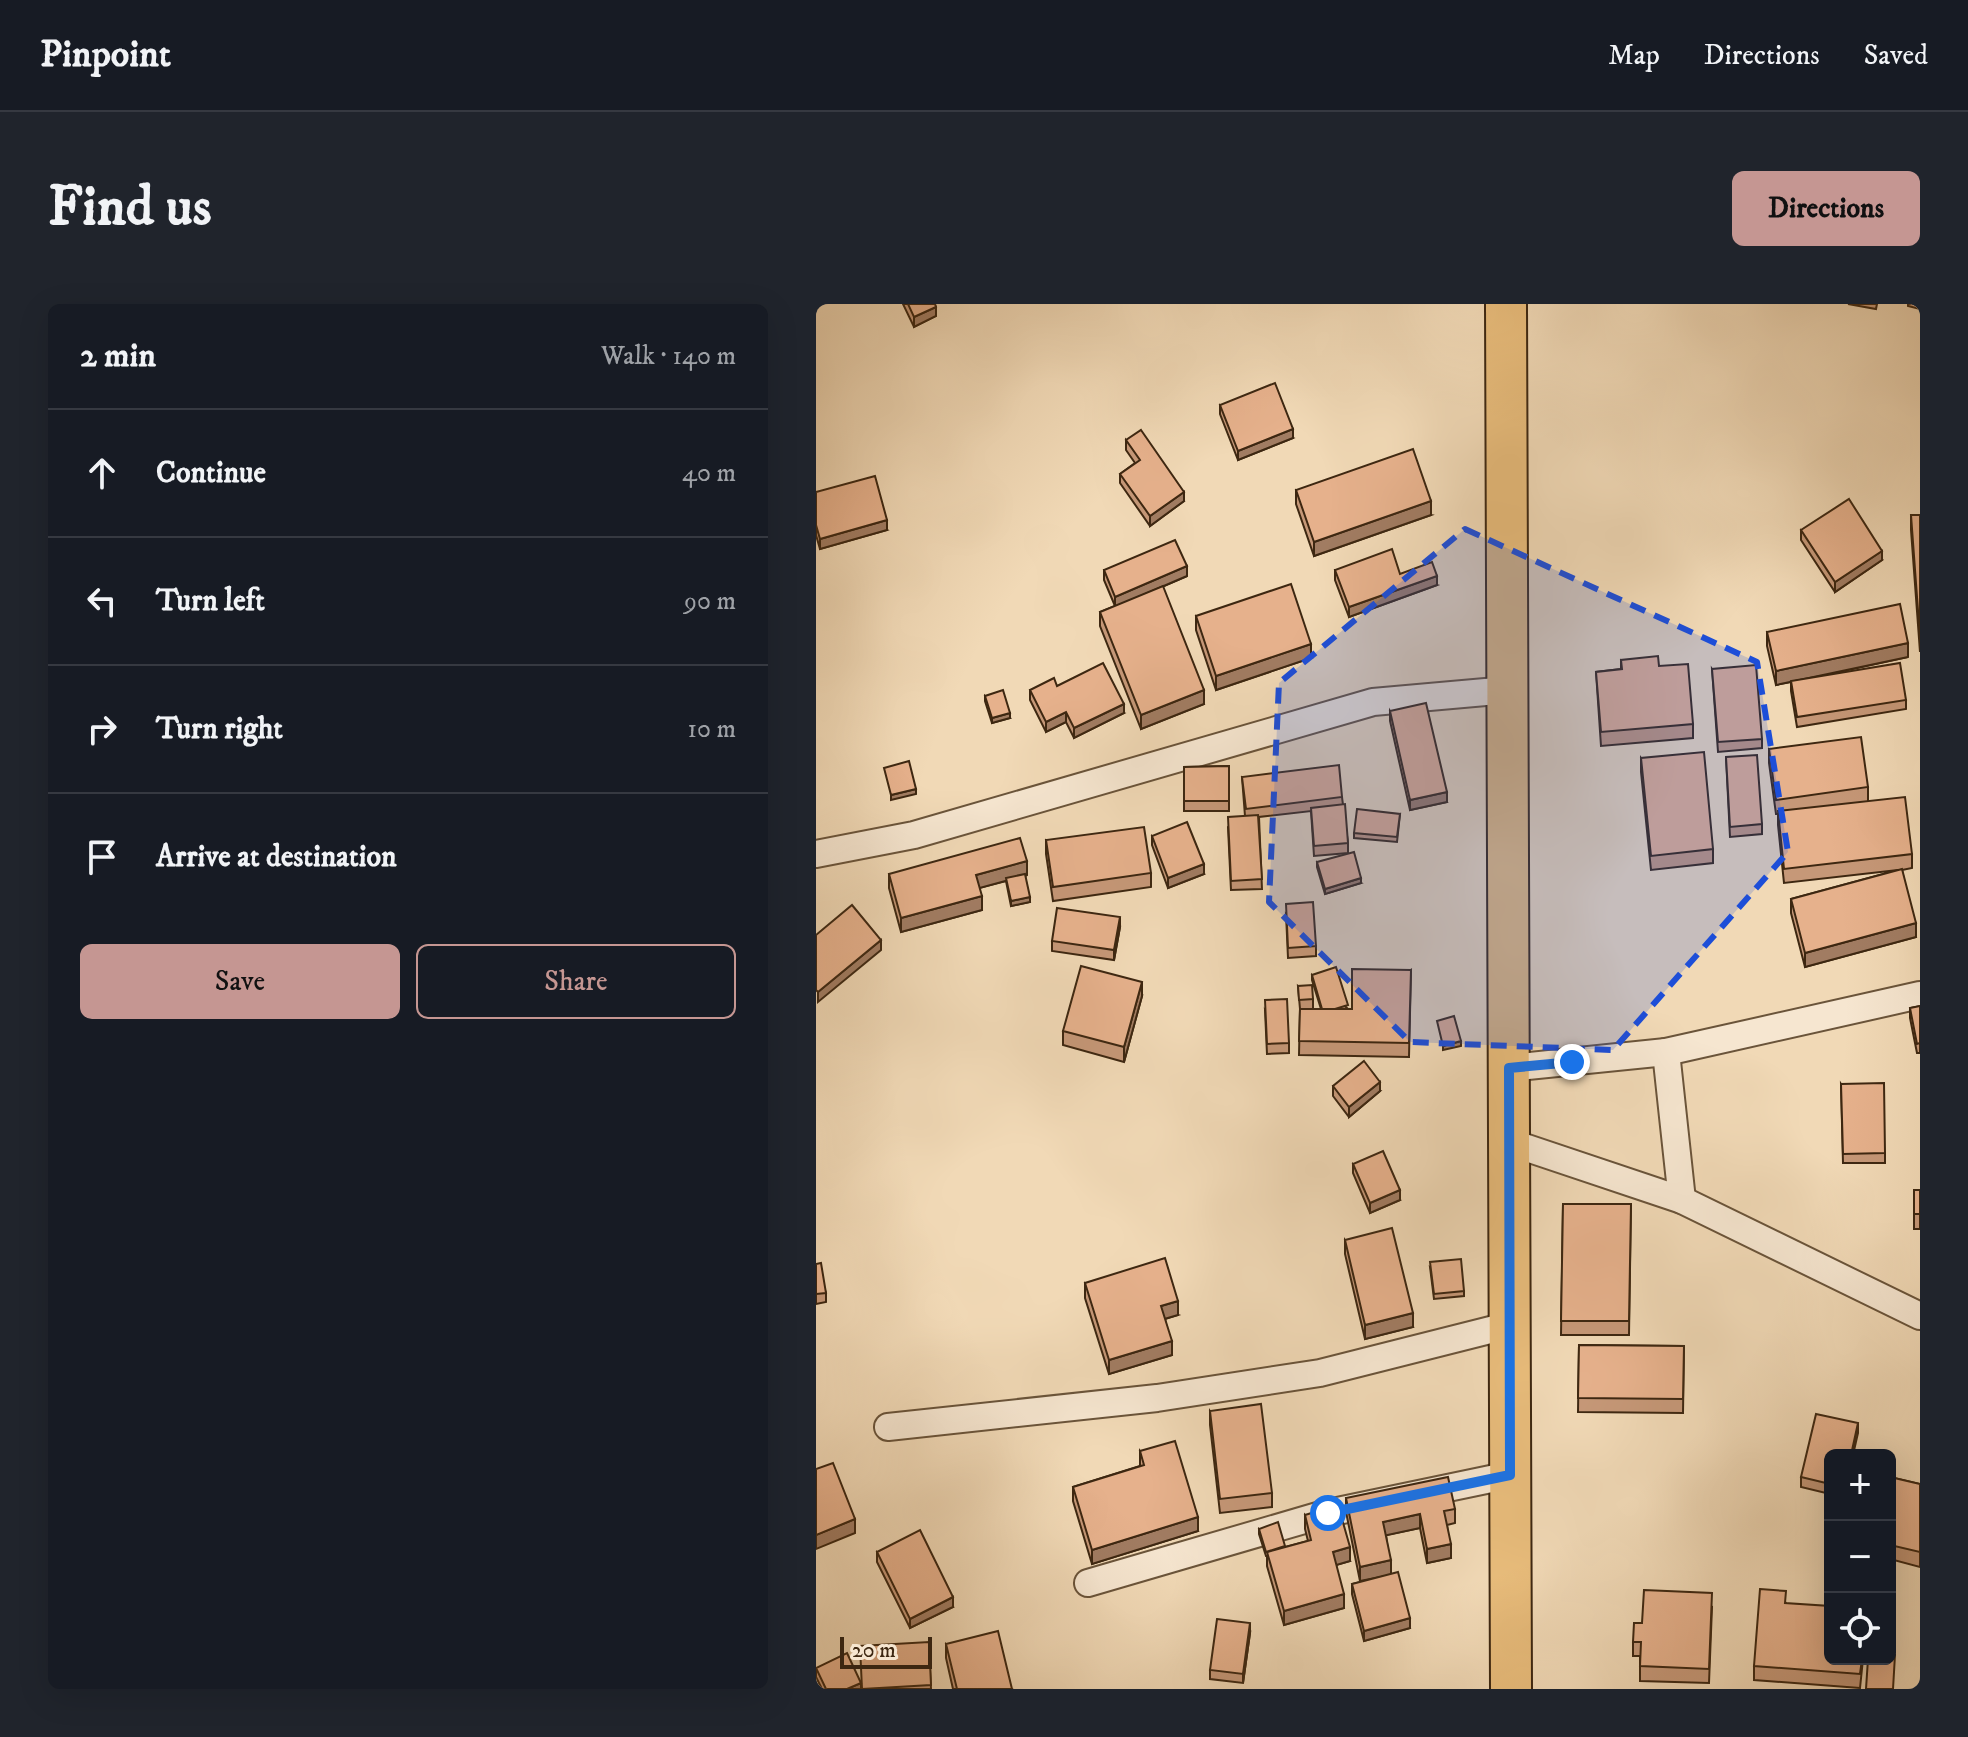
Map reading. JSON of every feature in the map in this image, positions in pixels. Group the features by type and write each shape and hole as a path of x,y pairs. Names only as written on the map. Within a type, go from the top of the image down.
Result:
{"main road":[{"path":"1506,304 1511,1689"}],"street":[{"path":"816,854 914,835 1373,702 1508,690"},
{"path":"1509,1068 1666,1052 1920,995"},
{"path":"1666,1052 1682,1200"},
{"path":"1509,1142 1682,1200 1920,1316"},
{"path":"888,1427 1157,1398 1320,1373 1510,1325"},
{"path":"1088,1583 1328,1513 1510,1475"}],"highlighted area":[{"path":"1465,529 1757,662 1788,852 1613,1050 1410,1042 1269,902 1279,683"}],"building":[{"path":"908,304 935,304 936,307 914,317"},
{"path":"1275,383 1293,429 1238,451 1220,405"},
{"path":"1141,430 1184,492 1150,516 1120,474 1140,460 1126,440"},
{"path":"1413,449 1431,501 1314,542 1296,490"},
{"path":"875,476 887,520 820,539 816,525 816,492"},
{"path":"1849,499 1882,551 1835,582 1801,530"},
{"path":"1911,515 1920,515 1920,638"},
{"path":"1175,540 1187,566 1115,597 1104,570"},
{"path":"1392,549 1400,574 1432,562 1437,576 1349,607 1335,570"},
{"path":"1291,584 1311,644 1216,676 1196,616"},
{"path":"1163,586 1204,690 1141,715 1100,612"},
{"path":"1900,604 1908,643 1776,671 1767,632"},
{"path":"1658,656 1659,666 1688,664 1693,724 1601,732 1596,672 1622,669 1621,660"},
{"path":"1103,663 1124,704 1074,728 1066,712 1046,722 1030,690 1054,678 1057,686"},
{"path":"1900,663 1906,700 1797,717 1791,681"},
{"path":"1756,665 1762,739 1718,742 1712,669"},
{"path":"1003,690 1010,713 992,718 985,696"},
{"path":"1426,703 1447,792 1410,800 1390,711"},
{"path":"1861,737 1868,787 1776,800 1769,749"},
{"path":"1704,752 1713,849 1651,856 1641,758"},
{"path":"1757,755 1762,824 1730,827 1726,757"},
{"path":"909,761 916,789 891,795 884,768"},
{"path":"1339,765 1342,797 1246,809 1242,777"},
{"path":"1229,766 1229,801 1184,801 1184,767"},
{"path":"1905,797 1912,854 1784,869 1778,811"},
{"path":"1345,804 1348,843 1314,846 1311,808"},
{"path":"1357,809 1400,814 1397,837 1354,833"},
{"path":"1258,815 1262,879 1231,881 1228,817"},
{"path":"1187,822 1204,864 1168,878 1152,836"},
{"path":"1144,827 1151,873 1053,887 1046,840"},
{"path":"1020,838 1027,861 976,875 982,896 901,918 889,874"},
{"path":"1354,852 1361,878 1325,889 1317,862"},
{"path":"1902,869 1916,923 1805,953 1791,899"},
{"path":"1025,874 1030,897 1011,901 1006,878"},
{"path":"1313,902 1316,946 1288,948 1286,904"},
{"path":"852,905 881,940 818,992 816,935"},
{"path":"1057,908 1120,917 1114,950 1052,941"},
{"path":"1081,966 1142,982 1124,1047 1063,1031"},
{"path":"1336,967 1348,1005 1322,1009 1312,975"},
{"path":"1352,969 1411,970 1409,1043 1299,1041 1300,1009 1352,1009"},
{"path":"1312,985 1313,999 1299,1000 1298,986"},
{"path":"1287,999 1289,1043 1267,1044 1265,1000"},
{"path":"1920,1006 1920,1043 1917,1044 1910,1008"},
{"path":"1454,1016 1461,1041 1443,1046 1437,1021"},
{"path":"1364,1061 1380,1082 1349,1107 1333,1086"},
{"path":"1884,1083 1885,1153 1843,1154 1841,1084"},
{"path":"1383,1151 1400,1190 1370,1203 1353,1164"},
{"path":"1914,1190 1920,1190 1920,1214 1914,1214"},
{"path":"1563,1204 1631,1204 1629,1321 1561,1321"},
{"path":"1392,1228 1413,1313 1365,1325 1345,1240"},
{"path":"1165,1258 1178,1301 1161,1306 1172,1341 1109,1360 1085,1283"},
{"path":"1461,1259 1464,1291 1434,1294 1430,1262"},
{"path":"821,1263 826,1293 816,1294 816,1264"},
{"path":"1579,1345 1684,1346 1683,1399 1578,1398"},
{"path":"1261,1404 1272,1493 1220,1499 1210,1411"},
{"path":"1816,1414 1858,1423 1852,1449 1824,1449 1824,1483 1801,1477"},
{"path":"1175,1441 1198,1517 1092,1550 1073,1487 1144,1465 1140,1451"},
{"path":"833,1463 855,1519 816,1535 816,1469"},
{"path":"1448,1477 1455,1509 1444,1511 1451,1544 1427,1549 1420,1514 1383,1522 1391,1560 1360,1567 1346,1498"},
{"path":"1896,1478 1920,1484 1920,1552 1896,1546"},
{"path":"1338,1505 1350,1547 1333,1552 1344,1594 1284,1611 1267,1552 1311,1540 1305,1515"},
{"path":"1278,1522 1285,1546 1266,1552 1259,1529"},
{"path":"920,1530 953,1597 910,1619 877,1552"},
{"path":"1398,1572 1410,1618 1364,1631 1352,1584"},
{"path":"1760,1589 1786,1591 1785,1603 1824,1606 1824,1665 1861,1665 1860,1674 1754,1666"},
{"path":"1644,1590 1712,1593 1709,1669 1640,1666 1641,1642 1633,1642 1634,1623 1642,1623"},
{"path":"1217,1619 1250,1623 1243,1674 1210,1670"},
{"path":"998,1631 1012,1689 957,1689 946,1644"},
{"path":"929,1642 931,1685 862,1689 860,1646"},
{"path":"847,1653 861,1683 847,1689 826,1689 816,1668"},
{"path":"1868,1665 1894,1665 1893,1689 1866,1689"}],"route":[{"path":"1328,1513 1510,1475 1509,1068 1572,1062"}]}
